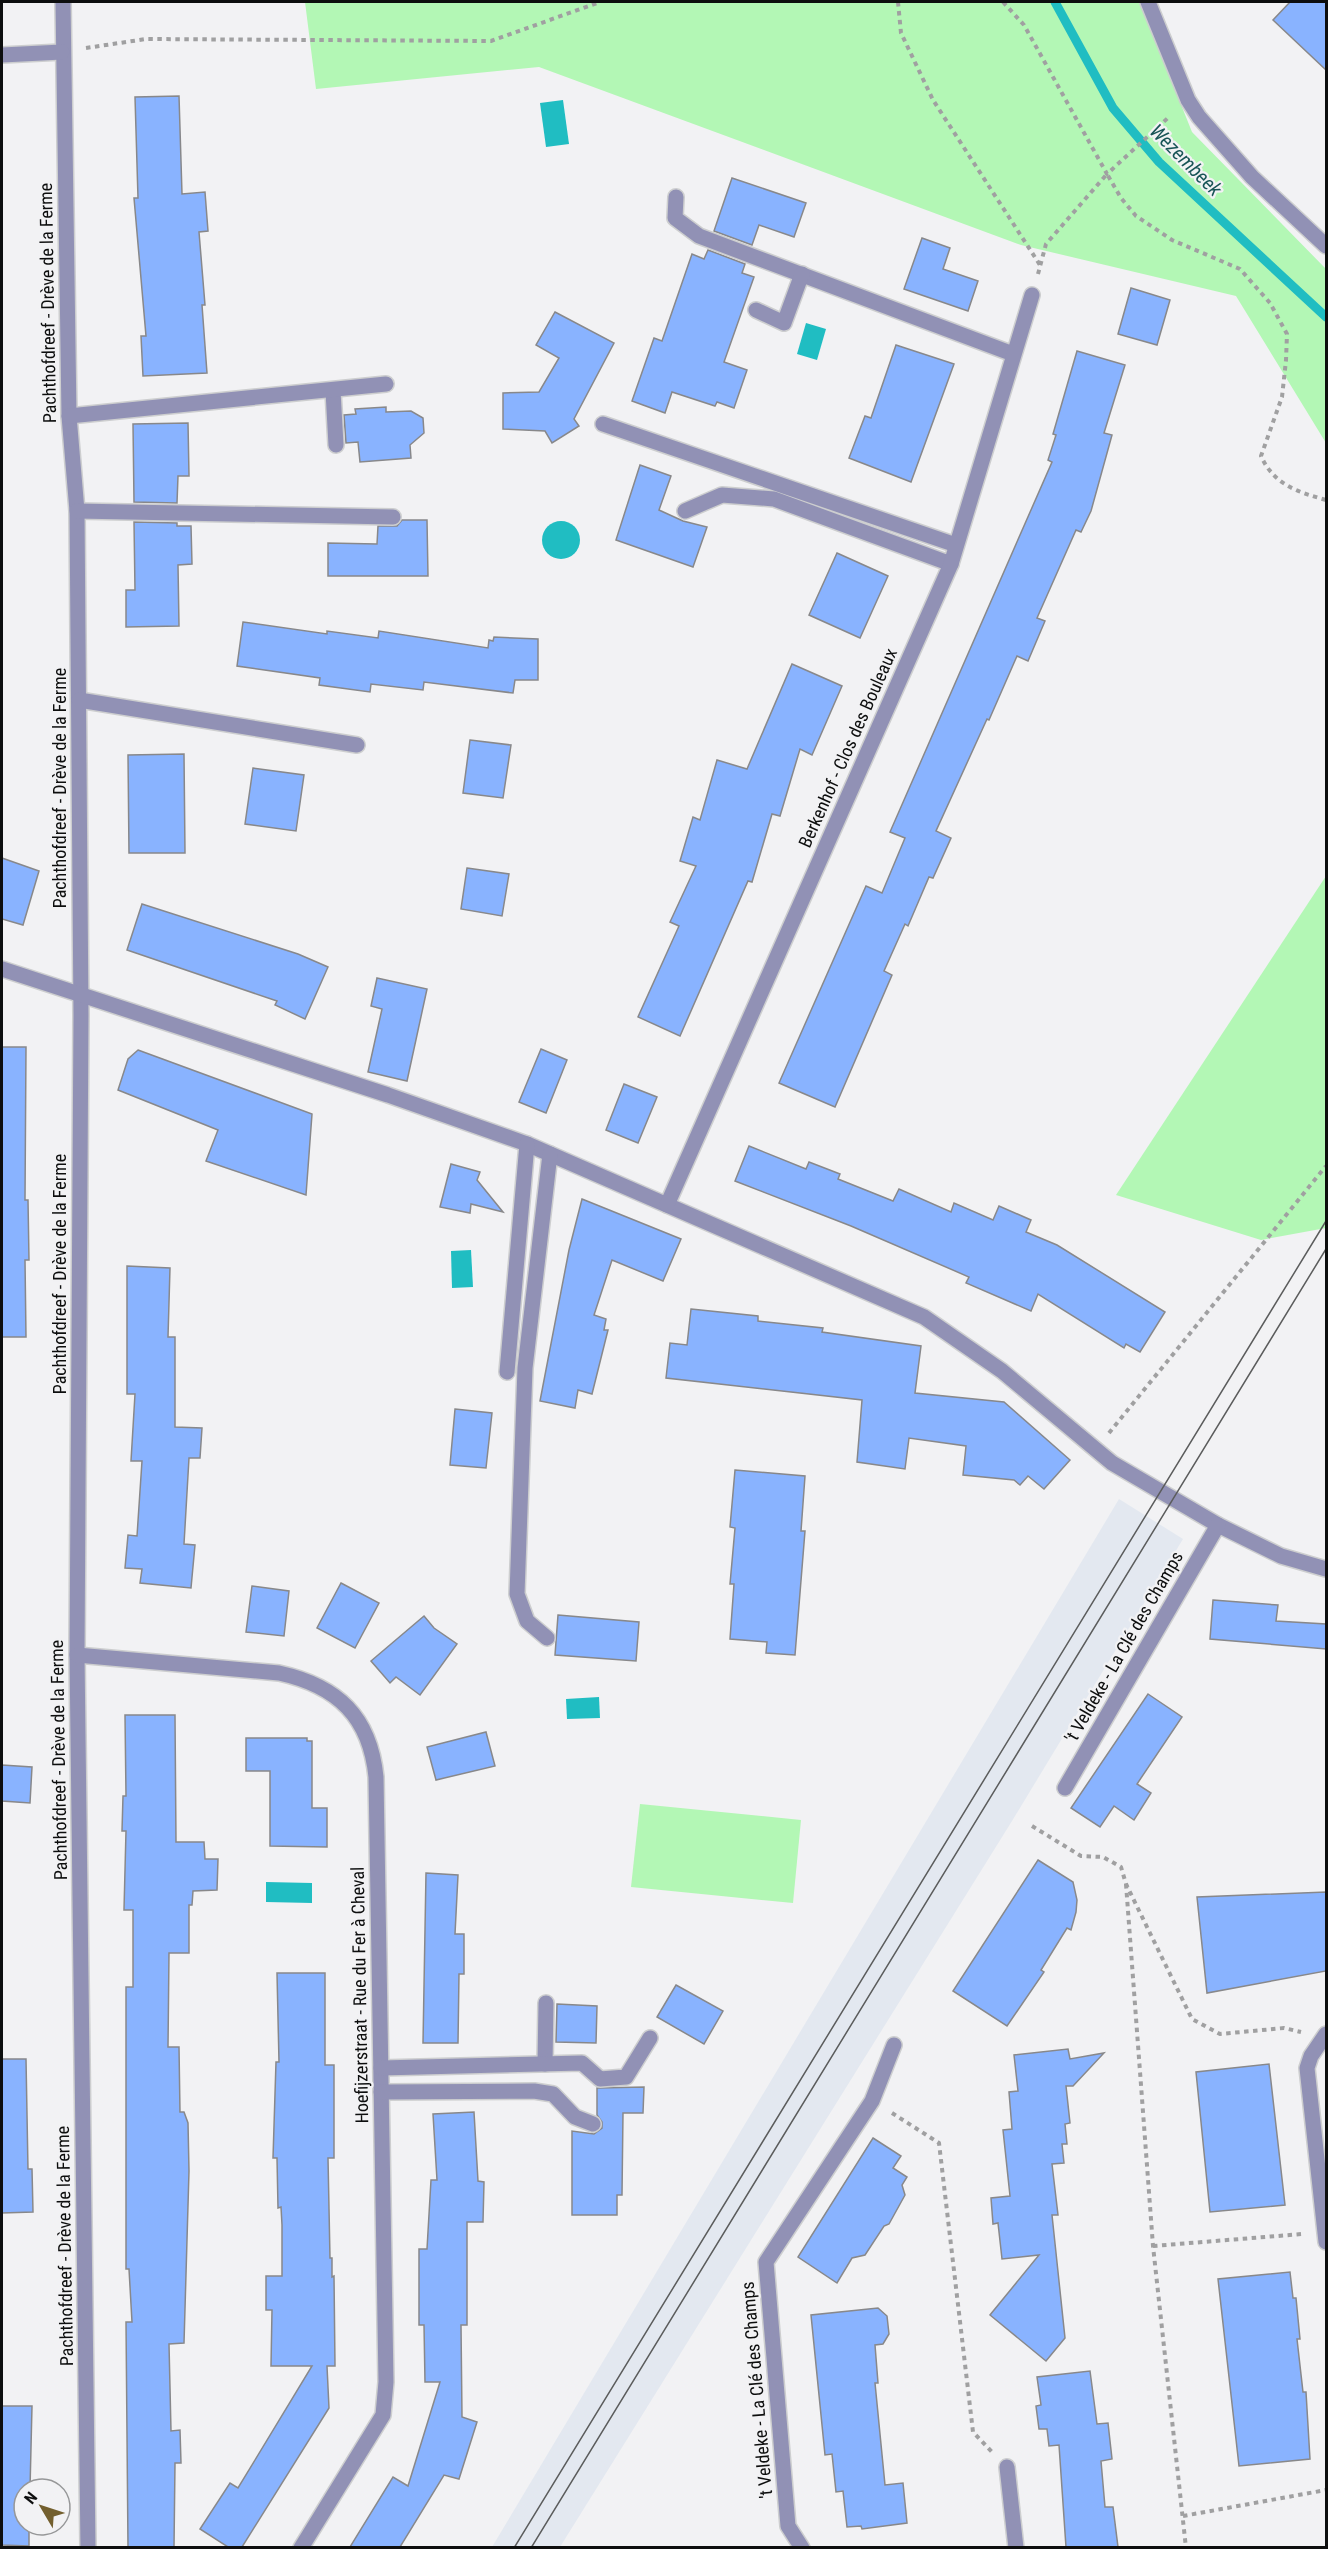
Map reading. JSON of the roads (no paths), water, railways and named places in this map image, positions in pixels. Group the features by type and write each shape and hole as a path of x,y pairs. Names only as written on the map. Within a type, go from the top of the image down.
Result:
{"street":[{"name":"Pachthofdreef - Drève de la Ferme","path":"63,2 69,416 77,511 79,700 77,1655 88,2547"},
{"path":"1148,2 1188,100 1199,117 1252,177 1326,246"},
{"path":"2,56 62,51"},
{"path":"676,197 675,218 699,236 1013,354"},
{"path":"756,310 784,323 802,274"},
{"name":"Berkenhof - Clos des Bouleaux","path":"667,1205 951,564 1032,296"},
{"path":"69,416 386,384"},
{"path":"333,390 336,445"},
{"path":"603,424 956,545"},
{"path":"686,511 722,495 774,499 951,564"},
{"path":"77,511 393,517"},
{"path":"79,700 357,745"},
{"path":"2,969 80,993 527,1144 924,1317 1002,1371 1112,1463 1218,1525 1281,1556 1326,1569"},
{"path":"507,1371 527,1144"},
{"path":"547,1638 527,1621 517,1594 525,1368 550,1154"},
{"name":"'t Veldeke - La Clé des Champs","path":"1065,1788 1218,1525"},
{"name":"Hoefijzerstraat - Rue du Fer à Cheval","path":"77,1655 290,1675 317,1684 338,1699 356,1717 374,1751 387,2382 383,2415 301,2547"},
{"path":"545,2064 546,2003"},
{"path":"1324,2036 1307,2068 1326,2237"},
{"path":"381,2068 582,2063 600,2079 626,2077 650,2038"},
{"name":"'t Veldeke - La Clé des Champs","path":"802,2547 788,2526 766,2262 873,2101 894,2045"},
{"path":"381,2092 534,2091 553,2094 575,2117 593,2124"},
{"path":"1007,2467 1016,2547"}],"water":[{"path":"563,100 569,144 546,147 540,103"},
{"path":"806,323 826,329 817,360 797,354"},
{"path":"561,521 568,522 574,527 579,533 579,547 574,553 568,558 561,559 554,558 548,553 543,547 542,540 543,533 548,527 554,522"},
{"path":"471,1250 473,1287 452,1288 451,1251"},
{"path":"599,1697 600,1718 567,1719 566,1699"},
{"path":"266,1882 312,1883 312,1903 266,1902"}],"waterway":[{"name":"Wezembeek","path":"1055,2 1113,108 1159,162 1326,317"}],"tram line":[{"path":"514,2548 1326,1221"},
{"path":"531,2548 1326,1249"}]}
